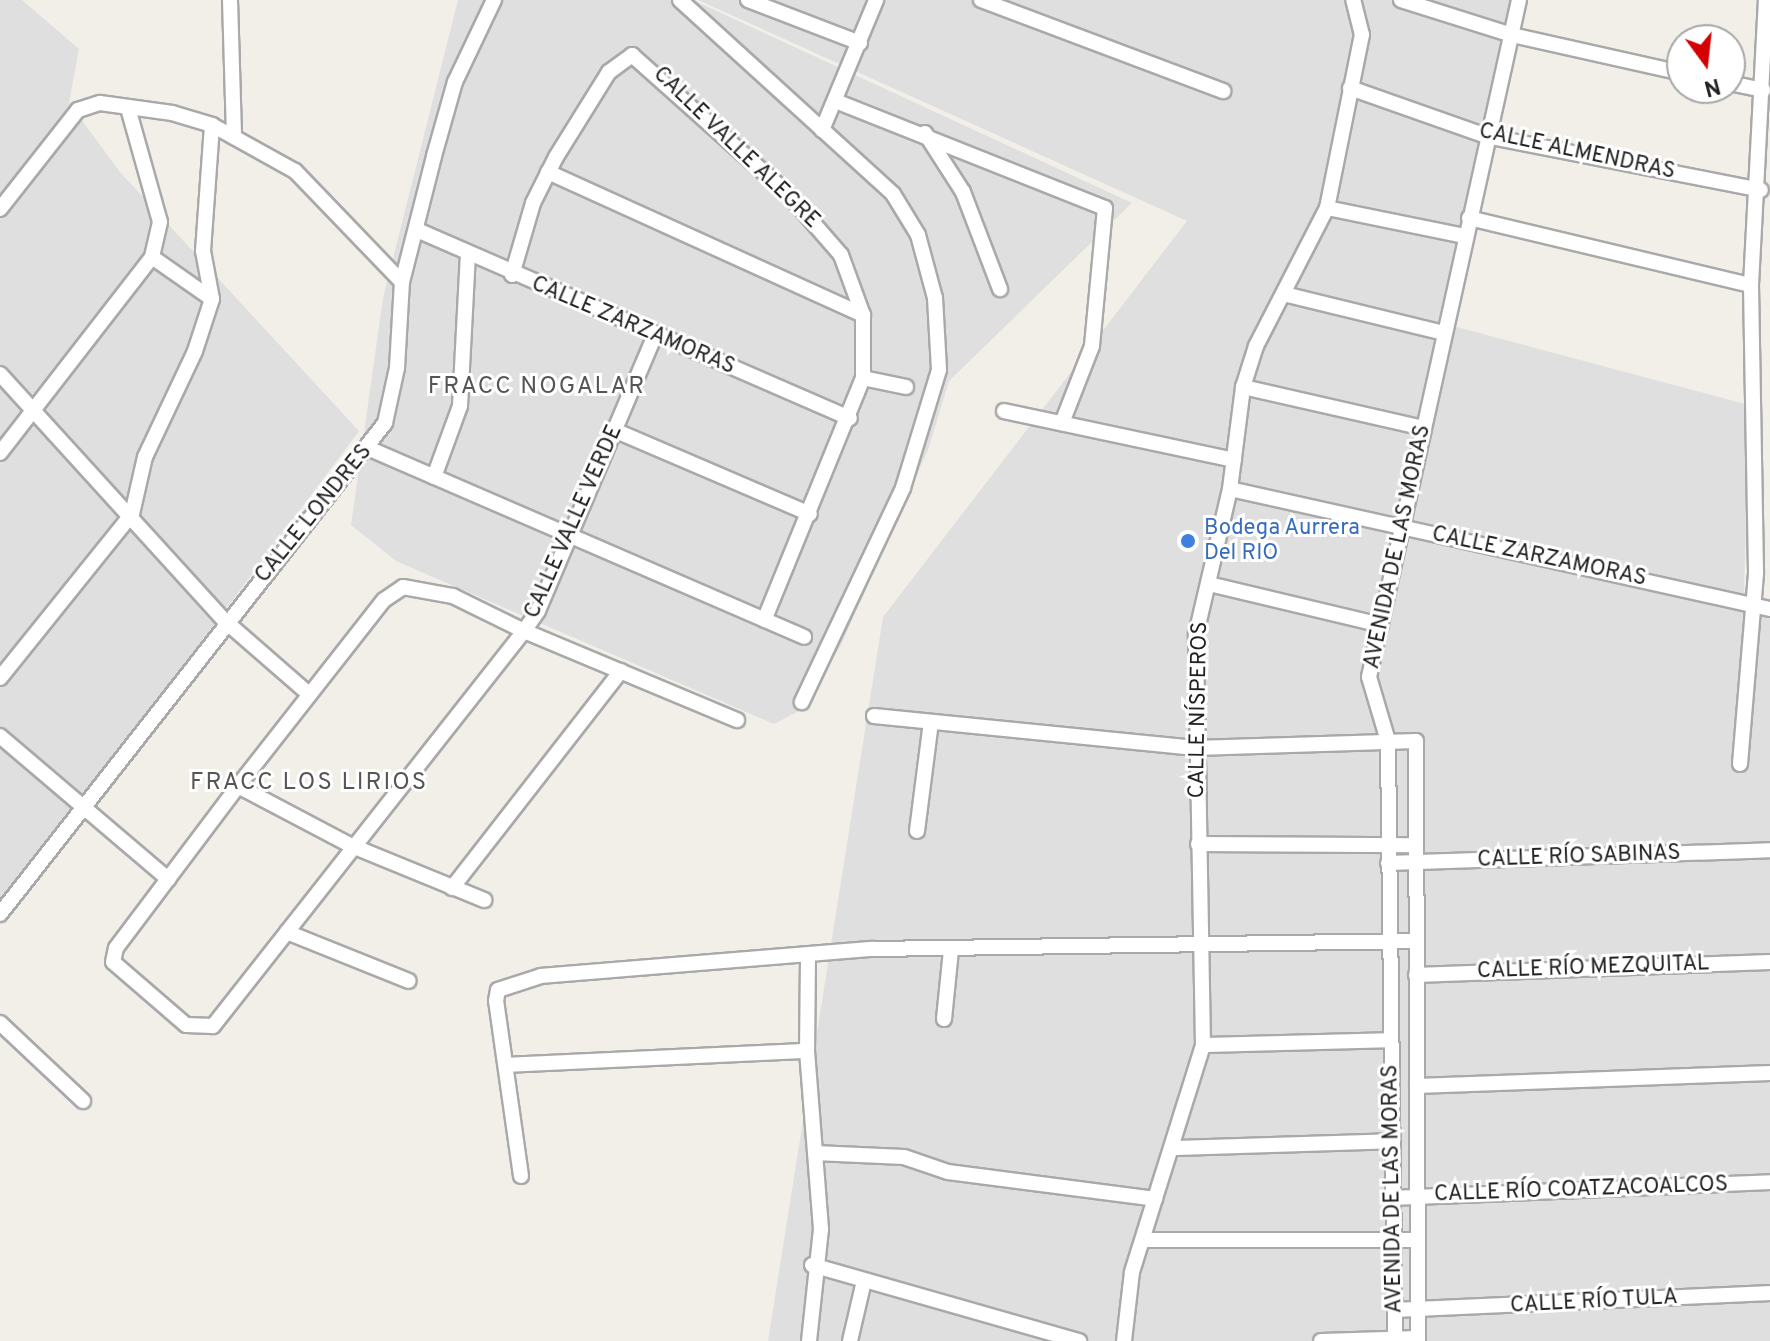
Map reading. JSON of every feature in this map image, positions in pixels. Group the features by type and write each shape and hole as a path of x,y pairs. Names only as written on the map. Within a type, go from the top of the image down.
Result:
{"street":[{"path":"230,0 234,137"},
{"name":"CALLE LONDRES","path":"0,914 225,621 370,449 394,387 402,282 455,82 494,0"},
{"path":"680,0 893,194 918,235 935,298 939,370 903,488 802,702"},
{"path":"748,0 860,43"},
{"path":"822,130 838,102 876,0"},
{"path":"981,0 1223,91"},
{"name":"CALLE NÍSPEROS","path":"1124,1341 1125,1298 1155,1199 1175,1148 1203,1045 1195,748 1196,634 1230,489 1243,387 1327,208 1363,27 1353,0"},
{"path":"1401,0 1512,35 1666,69"},
{"name":"AVENIDA DE LAS MORAS","path":"1395,1339 1388,741 1369,688 1486,136 1519,0"},
{"path":"1740,764 1754,604 1751,285 1761,190 1762,1"},
{"name":"CALLE VALLE ALEGRE","path":"512,275 548,172 609,72 638,56 819,225 856,284 863,315 863,378 850,418 764,620"},
{"path":"1746,86 1763,90"},
{"name":"CALLE ALMENDRAS","path":"1350,88 1486,136 1761,190"},
{"path":"838,102 1091,197 1105,208 1108,230 1098,262 1092,346 1062,423"},
{"path":"0,209 64,121 100,103 128,108 212,125 295,171 402,282"},
{"path":"0,453 152,257 160,222 128,108"},
{"path":"0,678 132,514 145,457 212,299 203,251 212,125"},
{"path":"925,133 963,192 1000,289"},
{"path":"548,172 863,315"},
{"path":"1327,208 1465,236"},
{"path":"1469,218 1751,285"},
{"name":"CALLE ZARZAMORAS","path":"417,230 512,275 850,418"},
{"path":"434,477 460,406 468,254"},
{"path":"152,257 212,299"},
{"path":"1284,294 1444,333"},
{"name":"CALLE VALLE VERDE","path":"168,879 116,948 113,962 198,1031 213,1026 524,631 569,536 655,335"},
{"path":"0,374 132,514 225,621 309,694"},
{"path":"863,378 906,387"},
{"path":"1243,387 1423,428"},
{"path":"1004,411 1234,460"},
{"path":"614,430 810,514"},
{"path":"370,449 804,637"},
{"name":"CALLE ZARZAMORAS","path":"1230,489 1770,609"},
{"path":"1209,584 1381,625"},
{"path":"0,736 168,879 309,694 403,587 441,592 524,631 737,720"},
{"path":"452,888 621,671"},
{"path":"874,716 1195,748 1388,741"},
{"path":"917,831 931,722"},
{"name":"AVENIDA DE LAS MORAS","path":"1388,741 1416,741 1418,1340"},
{"path":"238,786 352,846 484,900"},
{"path":"1198,844 1415,845"},
{"name":"CALLE RÍO SABINAS","path":"1388,863 1770,850"},
{"path":"287,932 409,981"},
{"path":"521,1176 496,1001 506,986 541,976 951,950 1415,941"},
{"path":"944,1019 951,950"},
{"path":"808,958 807,1051 821,1229 812,1265 815,1340"},
{"name":"CALLE RÍO MEZQUITAL","path":"1416,975 1770,962"},
{"path":"0,1023 83,1101"},
{"path":"1203,1045 1390,1040"},
{"path":"506,1065 807,1051"},
{"path":"1417,1086 1770,1073"},
{"path":"1175,1148 1392,1141"},
{"path":"815,1153 904,1157 948,1172 1155,1199"},
{"name":"CALLE RÍO COATZACOALCOS","path":"1392,1198 1770,1182"},
{"path":"1143,1240 1418,1240"},
{"path":"812,1265 1079,1341"},
{"path":"850,1341 864,1281"},
{"name":"CALLE RÍO TULA","path":"1395,1310 1770,1293"},
{"path":"1321,1341 1418,1340"}],"shaded area":[{"path":"0,0 22,0 79,49 69,103 120,172 359,431 0,911"},
{"name":"FRACC NOGALAR","path":"458,0 693,0 1132,203 949,381 928,450 841,645 801,710 774,724 396,561 351,525 383,298"},
{"path":"698,0 1511,0 1438,322 1749,405 1744,592 1770,599 1770,1341 768,1341 883,617 1187,221"}],"place":[{"name":"Bodega Aurrera Del RIO","path":"1188,541"}],"district":[{"name":"FRACC NOGALAR","path":"537,388"},
{"name":"FRACC LOS LIRIOS","path":"309,784"}]}
